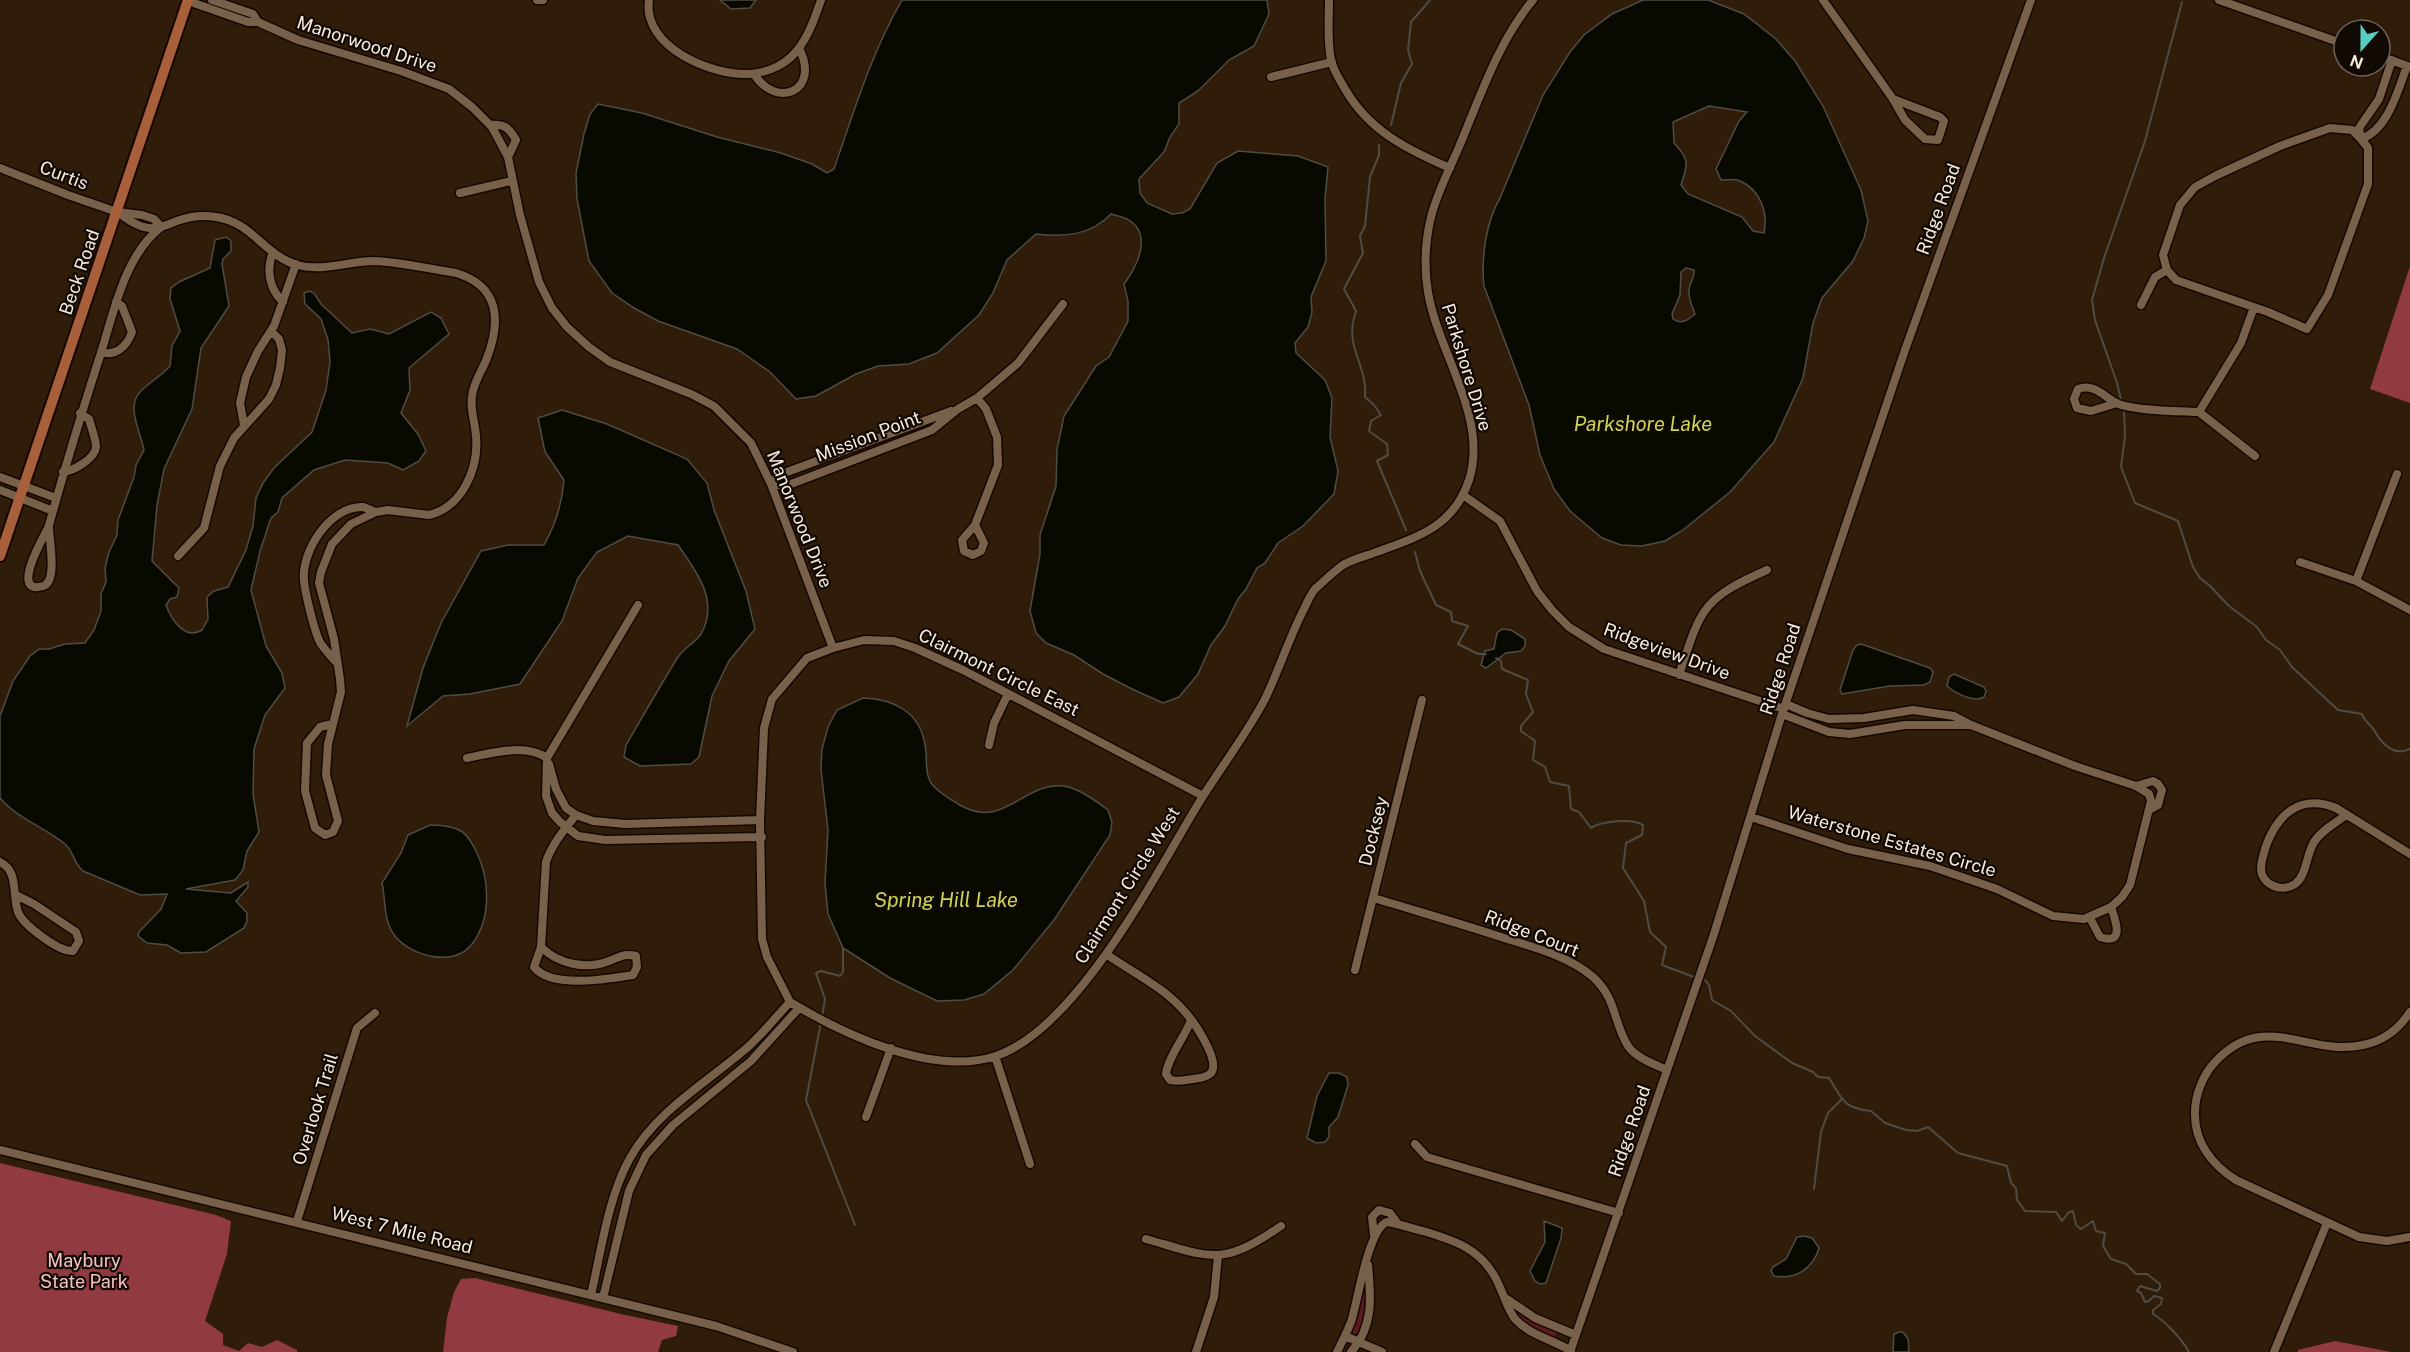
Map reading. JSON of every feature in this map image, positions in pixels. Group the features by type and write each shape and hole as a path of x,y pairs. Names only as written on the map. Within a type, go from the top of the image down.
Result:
{"main road":[{"name":"Beck Road","path":"0,556 188,1"}],"street":[{"name":"Manorwood Drive","path":"213,0 253,14 258,22"},
{"path":"537,0 543,0"},
{"path":"649,0 650,14 664,44 677,54 700,64 738,74 754,74 779,65 792,56 813,22 821,0"},
{"path":"1329,0 1329,44 1332,62 1351,100 1371,124 1399,143 1450,168"},
{"name":"Parkshore Drive","path":"1203,796 1263,701 1297,623 1315,589 1345,564 1416,539 1431,530 1449,514 1463,495 1472,467 1474,447 1472,427 1432,310 1425,252 1432,214 1450,168 1503,45 1518,19 1533,0"},
{"path":"1823,0 1893,99 1905,120 1925,139 1938,140 1944,121 1940,117 1893,99"},
{"name":"Ridge Road","path":"1571,1352 1714,934 1784,709 1905,350 2031,0"},
{"path":"2219,0 2332,40"},
{"name":"Manorwood Drive","path":"188,1 248,22 258,22 298,40 401,71 448,89 472,107 490,125 508,157 511,181 539,282 552,308 567,327 610,362 691,394 714,406 751,443 771,484 833,648"},
{"path":"754,74 759,83 777,93 790,93 799,87 805,77 806,67 799,48"},
{"path":"2361,139 2372,135 2392,106 2409,66 2392,60"},
{"path":"1270,77 1332,62"},
{"path":"2361,139 2359,128 2379,99 2386,78"},
{"name":"Manorwood Drive","path":"490,125 501,124 510,128 516,140 508,157"},
{"path":"2330,128 2348,129 2361,139 2368,148 2368,184 2328,295 2307,329 2254,307 2176,280 2167,270 2163,255 2176,215 2180,205 2195,187 2217,174 2280,146 2330,128"},
{"name":"Curtis","path":"0,168 117,212 142,214 154,219 161,227"},
{"path":"460,194 511,181"},
{"path":"49,527 36,547 28,575 33,585 41,587 48,584 52,575 49,527 56,498 80,413 116,302 135,260 161,227 193,217 226,219 245,227 273,252 296,264 322,267 375,261 456,273 479,285 492,304 496,319 486,359 476,378 471,398 476,449 465,487 450,507 435,514 388,510 376,512 351,524 332,544 319,583 334,639 341,692 328,744 326,775 338,821 333,832 326,835 315,828 305,791 307,743 320,727 332,724"},
{"path":"273,252 268,263 273,292 283,302"},
{"path":"244,425 240,404 242,390 251,364 271,331 296,264"},
{"path":"2141,305 2155,277 2167,270"},
{"path":"101,352 109,355 117,352 123,348 132,332 122,306 116,302"},
{"name":"Mission Point","path":"771,484 786,486 932,430 958,409 977,398 1018,363 1063,304"},
{"path":"2199,412 2241,343 2254,307"},
{"path":"178,556 204,528 220,465 234,438 244,425 251,422 269,399 276,385 282,350 277,335 271,331"},
{"path":"2117,403 2086,411 2077,408 2074,399 2078,389 2089,388 2117,403 2155,410 2199,412 2255,456"},
{"path":"975,525 998,465 996,436 986,409 977,398"},
{"path":"63,472 75,471 94,453 96,448 89,419 80,413"},
{"path":"2356,581 2397,474"},
{"path":"0,477 56,498"},
{"path":"0,490 53,511"},
{"name":"Ridgeview Drive","path":"1463,495 1500,521 1537,591 1569,627 1604,649 1784,709"},
{"path":"336,662 320,643 304,581 304,568 309,554 325,527 338,515 364,507 376,512"},
{"path":"309,554 326,559"},
{"path":"2300,562 2356,581 2410,610"},
{"path":"1679,675 1694,629 1706,608 1727,589 1767,570"},
{"path":"638,605 547,758 546,796 552,813 566,828 578,836 587,838 762,837"},
{"name":"Clairmont Circle East","path":"790,1002 767,957 762,939 760,820 764,728 772,699 807,658 864,640 894,641 954,665 1203,796"},
{"path":"989,745 997,715 1008,694"},
{"name":"Docksey","path":"1355,970 1422,700"},
{"name":"Waterstone Estates Circle","path":"1751,817 1860,852 1930,866 1997,889 2054,916 2069,919 2090,918 2111,908 2130,885 2149,810 2158,805 2162,790 2153,781 2136,786 2075,766 1971,726 1954,716 1929,711 1889,712 1864,718 1829,719 1784,709"},
{"name":"Waterstone Estates Circle","path":"1784,709 1829,732 1850,734 1905,725 1971,726"},
{"path":"1889,712 1891,727"},
{"path":"467,758 522,750 538,752 547,758 566,808 576,815 593,821 638,823 760,820"},
{"path":"2136,786 2149,794 2151,801 2149,810"},
{"name":"Clairmont Circle West","path":"790,1002 838,1029 891,1048 944,1061 967,1061 995,1056 1015,1047 1049,1020 1077,991 1106,954 1203,796"},
{"path":"2345,816 2325,830 2314,842 2301,877 2295,884 2285,888 2275,887 2268,883 2262,873 2262,857 2270,836 2283,815 2300,807 2319,803 2336,808 2345,816 2410,854"},
{"path":"541,947 553,958 582,964 607,962 626,953 636,956 637,967 633,975 603,981 572,981 555,978 537,971 534,967 541,947 545,870 549,853 576,815"},
{"path":"684,822 684,838"},
{"path":"638,823 639,839"},
{"path":"0,862 11,871 19,914 60,949 73,951 79,941 76,932 34,904 16,896"},
{"name":"Ridge Court","path":"1374,898 1532,947 1560,957 1580,968 1595,979 1610,999 1628,1046 1644,1058 1667,1070"},
{"path":"2090,918 2100,937 2105,939 2115,936 2118,925 2111,908"},
{"path":"1106,954 1166,994 1185,1011 1191,1020 1209,1047 1214,1067 1205,1077 1179,1082 1170,1080 1166,1074 1167,1067 1191,1020"},
{"path":"591,1295 612,1207 628,1161 664,1114 750,1045 790,1002"},
{"path":"603,1298 624,1210 638,1170 658,1140 727,1079 752,1061 799,1008"},
{"path":"2410,1012 2392,1032 2363,1045 2337,1047 2272,1035 2244,1041 2219,1057 2201,1084 2194,1112 2198,1133 2206,1152 2219,1168 2236,1180 2359,1237 2375,1241 2410,1237"},
{"name":"Overlook Trail","path":"297,1221 357,1028 375,1013"},
{"path":"866,1117 891,1048"},
{"path":"995,1056 1030,1164"},
{"path":"719,1070 727,1079"},
{"path":"648,1132 658,1140"},
{"path":"1415,1144 1427,1157 1619,1213"},
{"name":"West 7 Mile Road","path":"0,1149 716,1326 794,1352"},
{"path":"612,1207 624,1210"},
{"path":"1374,1236 1372,1217 1379,1210 1389,1213 1398,1224"},
{"path":"1337,1352 1345,1336 1374,1236 1382,1224 1387,1222 1452,1240 1470,1249 1486,1263 1511,1313 1528,1330 1571,1352"},
{"path":"2274,1352 2327,1223"},
{"path":"1146,1239 1201,1254 1218,1256 1247,1248 1281,1226"},
{"path":"1196,1352 1214,1297 1218,1256"},
{"path":"1351,1352 1359,1341 1370,1311 1367,1261"},
{"path":"1506,1299 1535,1318 1576,1335"},
{"path":"1345,1336 1382,1352"}],"shaded area":[{"path":"1363,1282 1366,1282 1366,1313 1359,1334 1354,1334 1351,1328"},
{"path":"1513,1309 1526,1318 1556,1330 1556,1336 1552,1338 1529,1327 1519,1319"}],"green space":[{"path":"2410,266 2410,403 2370,389"},
{"name":"Maybury State Park","path":"0,1163 216,1215 231,1221 227,1254 205,1321 223,1334 223,1345 239,1351 248,1343 262,1347 277,1340 297,1352 0,1352"},
{"path":"475,1278 678,1326 676,1336 662,1340 658,1352 443,1352 447,1318 454,1292 461,1279"},
{"path":"2335,1341 2391,1352 2298,1352 2298,1350"}],"water":[{"path":"720,0 756,0 750,8 731,9"},
{"path":"902,0 1267,0 1269,14 1254,46 1229,60 1198,91 1179,103 1179,124 1164,152 1139,179 1140,193 1147,203 1172,214 1182,213 1190,209 1217,163 1238,151 1298,156 1328,167 1325,199 1326,261 1311,297 1312,312 1308,327 1295,343 1296,353 1325,380 1332,398 1330,437 1338,471 1334,494 1303,526 1278,543 1265,563 1257,568 1225,626 1211,645 1198,674 1179,697 1163,703 1103,674 1074,655 1046,643 1036,633 1030,611 1040,554 1040,535 1056,486 1057,449 1064,416 1096,366 1109,357 1128,321 1128,301 1124,284 1137,262 1141,245 1141,237 1131,221 1111,214 1085,231 1066,235 1036,234 1007,260 993,293 979,315 937,353 909,364 878,366 856,374 816,396 796,399 770,372 737,349 658,321 634,308 612,293 589,261 577,199 576,173 590,114 598,104 642,113 717,137 781,153 812,164 827,173 834,169 872,62"},
{"name":"Parkshore Lake","path":"1643,0 1708,0 1744,14 1776,39 1795,61 1823,106 1861,190 1868,221 1864,238 1853,261 1822,298 1813,323 1803,378 1774,442 1730,492 1683,530 1665,541 1642,546 1621,545 1602,538 1570,511 1554,489 1540,455 1529,405 1484,286 1483,275 1484,252 1491,218 1543,95 1570,52 1584,35 1612,14","holes":["1709,106 1747,112 1739,121 1716,169 1721,180 1738,180 1758,196 1764,210 1764,233 1753,231 1742,217 1688,194 1681,185 1686,162 1674,143 1673,122","1686,268 1694,270 1689,293 1695,314 1679,322 1673,319 1672,314 1680,295 1681,272"]},
{"path":"226,237 231,241 231,251 223,259 222,264 229,306 201,348 192,409 164,469 157,505 152,561 179,588 177,597 170,599 166,605 175,622 184,631 196,633 202,630 208,619 207,597 214,591 228,587 246,550 253,526 256,498 263,483 274,468 312,432 326,390 330,362 328,340 321,319 305,304 304,293 309,291 314,293 321,304 352,333 370,329 389,334 431,312 441,318 449,334 409,368 410,390 401,413 418,434 426,451 419,461 403,470 388,463 345,460 314,470 282,498 278,512 271,518 251,590 266,646 282,673 285,688 265,715 254,749 253,794 259,832 247,851 243,870 235,880 186,889 231,893 248,882 248,887 236,901 247,913 247,921 244,928 206,952 181,953 167,945 147,943 138,936 139,932 161,909 167,894 140,895 83,871 65,844 15,812 0,798 0,716 13,681 30,656 39,649 85,643 94,630 101,611 101,594 106,582 105,568 109,552 117,535 118,520 134,477 136,465 144,450 135,419 136,397 170,366 172,346 180,331 170,299 171,288 210,268 215,240"},
{"path":"562,410 607,424 687,459 707,483 714,510 746,591 755,629 729,661 712,696 699,757 691,764 640,766 624,757 626,745 678,657 701,634 708,610 707,598 698,576 678,545 628,536 597,552 578,578 562,621 520,684 470,694 443,696 407,726 423,668 441,623 481,551 508,545 544,545 548,537 558,514 564,480 545,452 538,418"},
{"path":"1502,629 1511,630 1525,639 1525,646 1521,651 1506,653 1486,668 1481,665 1485,651 1494,649 1497,633"},
{"path":"1861,644 1930,668 1933,672 1930,682 1924,685 1890,686 1842,694 1840,690 1853,650"},
{"path":"1954,674 1984,687 1986,691 1984,697 1970,698 1950,689 1947,686 1949,677"},
{"name":"Spring Hill Lake","path":"863,698 885,701 904,709 911,716 918,724 922,734 930,781 938,790 958,804 974,811 988,812 1013,804 1050,786 1064,786 1093,799 1108,810 1112,822 1110,835 1054,920 1013,970 984,994 964,1000 937,1001 890,978 843,948 828,914 825,883 828,830 821,769 822,749 828,727 837,710"},
{"path":"430,825 450,827 466,835 484,872 487,897 483,922 472,944 455,956 433,957 411,949 395,936 388,924 382,883 401,853 408,835"},
{"path":"1329,1073 1339,1073 1347,1077 1348,1085 1338,1117 1329,1127 1329,1137 1325,1142 1316,1143 1307,1138 1317,1096"},
{"path":"1544,1221 1562,1228 1561,1238 1546,1283 1540,1284 1535,1281 1530,1271 1545,1242"},
{"path":"1797,1237 1812,1238 1819,1248 1812,1262 1796,1274 1774,1276 1771,1271 1773,1267 1786,1259"},
{"path":"1903,1332 1908,1339 1909,1352 1893,1352 1894,1334"}],"waterway":[{"path":"1391,125 1401,83 1412,64 1408,50 1411,22 1430,0"},
{"path":"2121,400 2095,320 2092,300 2104,258 2145,141 2182,2"},
{"path":"1379,145 1379,155 1370,177 1365,226 1360,236 1363,253 1344,289 1356,311 1352,335 1363,375 1365,397 1381,415 1371,421 1369,431 1387,444 1388,455 1377,461 1406,530"},
{"path":"2124,411 2125,436 2121,467 2135,503 2178,521 2193,567 2200,578 2229,606 2257,627 2266,640 2280,650 2292,667 2338,710 2362,714 2380,740 2393,750 2410,749"},
{"path":"1415,552 1420,571 1436,605 1451,612 1452,621 1468,626 1458,644 1478,654 1486,654"},
{"path":"1496,658 1501,661 1502,669 1528,680 1526,694 1533,712 1521,726 1521,731 1535,741 1533,760 1545,767 1550,782 1569,786 1571,809 1579,812 1591,828 1617,821 1643,825 1642,835 1626,843 1623,868 1644,901 1650,932 1666,947 1662,965 1694,977"},
{"path":"822,1017 825,999 816,973 821,971 840,976 843,972 843,948"},
{"path":"1705,980 1709,985 1712,1000 1731,1011 1755,1036 1792,1063 1813,1072 1818,1077 1829,1078 1849,1105 1871,1111 1885,1123 1906,1130 1917,1131 1928,1127 1958,1153 2007,1166 2011,1183 2016,1188 2017,1200 2025,1211 2056,1212 2062,1221 2069,1212 2073,1211 2076,1225 2081,1229 2093,1221 2096,1231 2105,1233 2103,1246 2111,1259 2126,1264 2136,1274 2147,1274 2160,1284 2157,1291 2140,1286 2137,1291 2141,1293 2145,1302 2154,1296 2162,1298 2161,1304 2153,1310 2153,1314 2173,1331 2189,1352"},
{"path":"821,1022 806,1100 855,1225"},
{"path":"1814,1189 1821,1132 1828,1113 1841,1100"}]}
